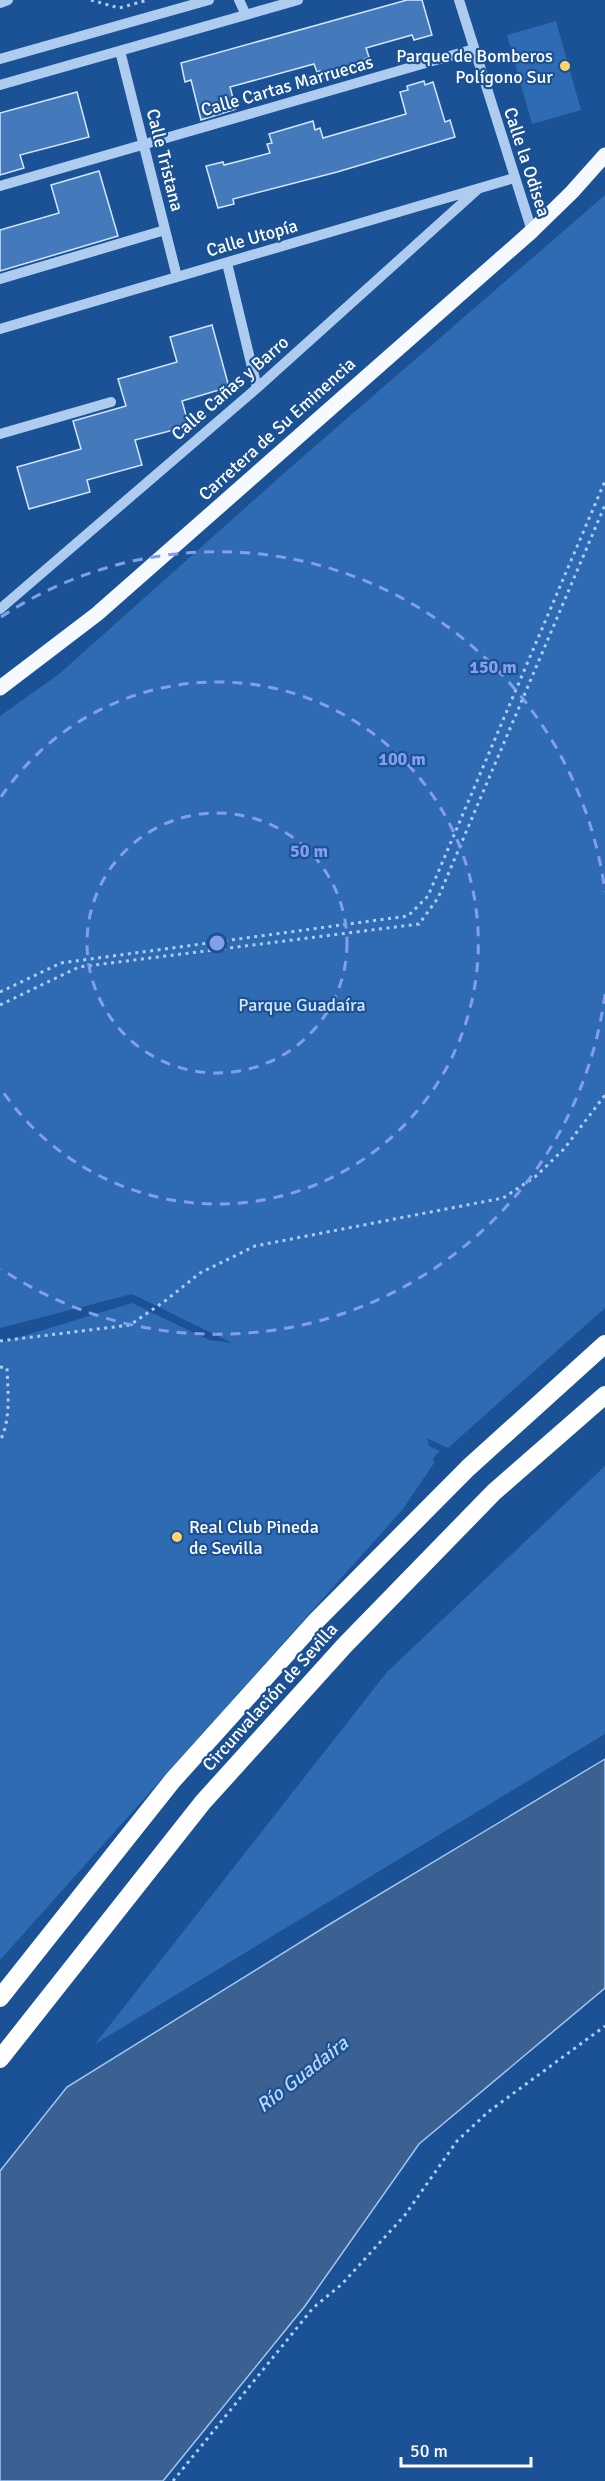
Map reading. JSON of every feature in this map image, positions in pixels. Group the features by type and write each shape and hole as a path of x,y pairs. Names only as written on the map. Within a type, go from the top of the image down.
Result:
{"highway":[{"name":"Circunvalación de Sevilla","path":"0,1998 173,1780 317,1620 468,1468 605,1344"},
{"name":"Circunvalación de Sevilla","path":"0,2059 203,1802 345,1645 494,1492 605,1395"}],"main road":[{"name":"Carretera de Su Eminencia","path":"0,688 97,614 532,231 572,192 605,155"},
{"name":"Carretera de Su Eminencia","path":"572,192 605,166"}],"street":[{"path":"0,3 8,0"},
{"path":"0,59 209,0"},
{"path":"239,0 246,15"},
{"path":"0,85 298,0"},
{"name":"Calle la Odisea","path":"459,0 532,231"},
{"name":"Calle Cartas Marruecas","path":"0,186 474,49"},
{"name":"Calle Tristana","path":"120,51 177,278"},
{"name":"Calle Utopía","path":"0,329 514,178"},
{"name":"Calle Cañas y Barro","path":"0,609 257,388 478,189"},
{"path":"0,279 165,230"},
{"path":"228,263 257,388"},
{"path":"0,435 111,402"}],"path":[{"path":"91,0 119,8 148,0"},
{"path":"0,992 61,963 408,916 428,896 605,481"},
{"path":"0,1005 79,967 419,924 438,898 605,505"},
{"path":"0,1341 130,1325 200,1273 255,1246 502,1198 535,1177 564,1149 605,1095"},
{"path":"0,1367 7,1368 8,1393 6,1430 0,1441"},
{"path":"173,2481 313,2308 342,2284 405,2215 457,2141 488,2112 605,2026"}],"green space":[{"path":"556,21 581,110 532,124 507,35"},
{"name":"Parque Guadaíra","path":"605,195 605,1308 448,1448 427,1438 429,1446 440,1451 433,1458 434,1463 403,1509 0,1960 0,1343 132,1303 209,1340 232,1343 132,1294 0,1328 0,716 59,674 291,467"},
{"path":"605,1466 605,1734 95,2044 387,1672"}],"water":[{"name":"Río Guadaíra","path":"605,1759 605,1988 419,2144 305,2306 163,2481 0,2481 0,2171 67,2087 325,1927"}],"building":[{"path":"407,0 422,0 432,35 414,40 412,35 366,48 369,57 365,59 367,66 323,79 314,64 230,87 236,109 201,120 191,80 185,82 181,63"},
{"path":"424,81 425,85 433,82 445,122 450,120 455,137 337,172 233,199 234,204 218,208 206,166 223,162 224,165 270,153 267,144 272,143 269,134 313,121 315,130 320,128 323,138 406,114 400,92 408,90 407,86"},
{"path":"77,92 89,137 20,155 24,168 0,175 0,113"},
{"path":"99,171 118,236 0,271 0,230 59,213 51,185"},
{"path":"212,325 229,387 182,401 189,426 135,440 142,465 87,480 90,492 29,509 17,467 81,449 73,421 126,406 118,379 177,362 170,337"}],"place":[{"name":"Parque de Bomberos Polígono Sur","path":"565,66"},
{"name":"Real Club Pineda de Sevilla","path":"177,1537"}]}
